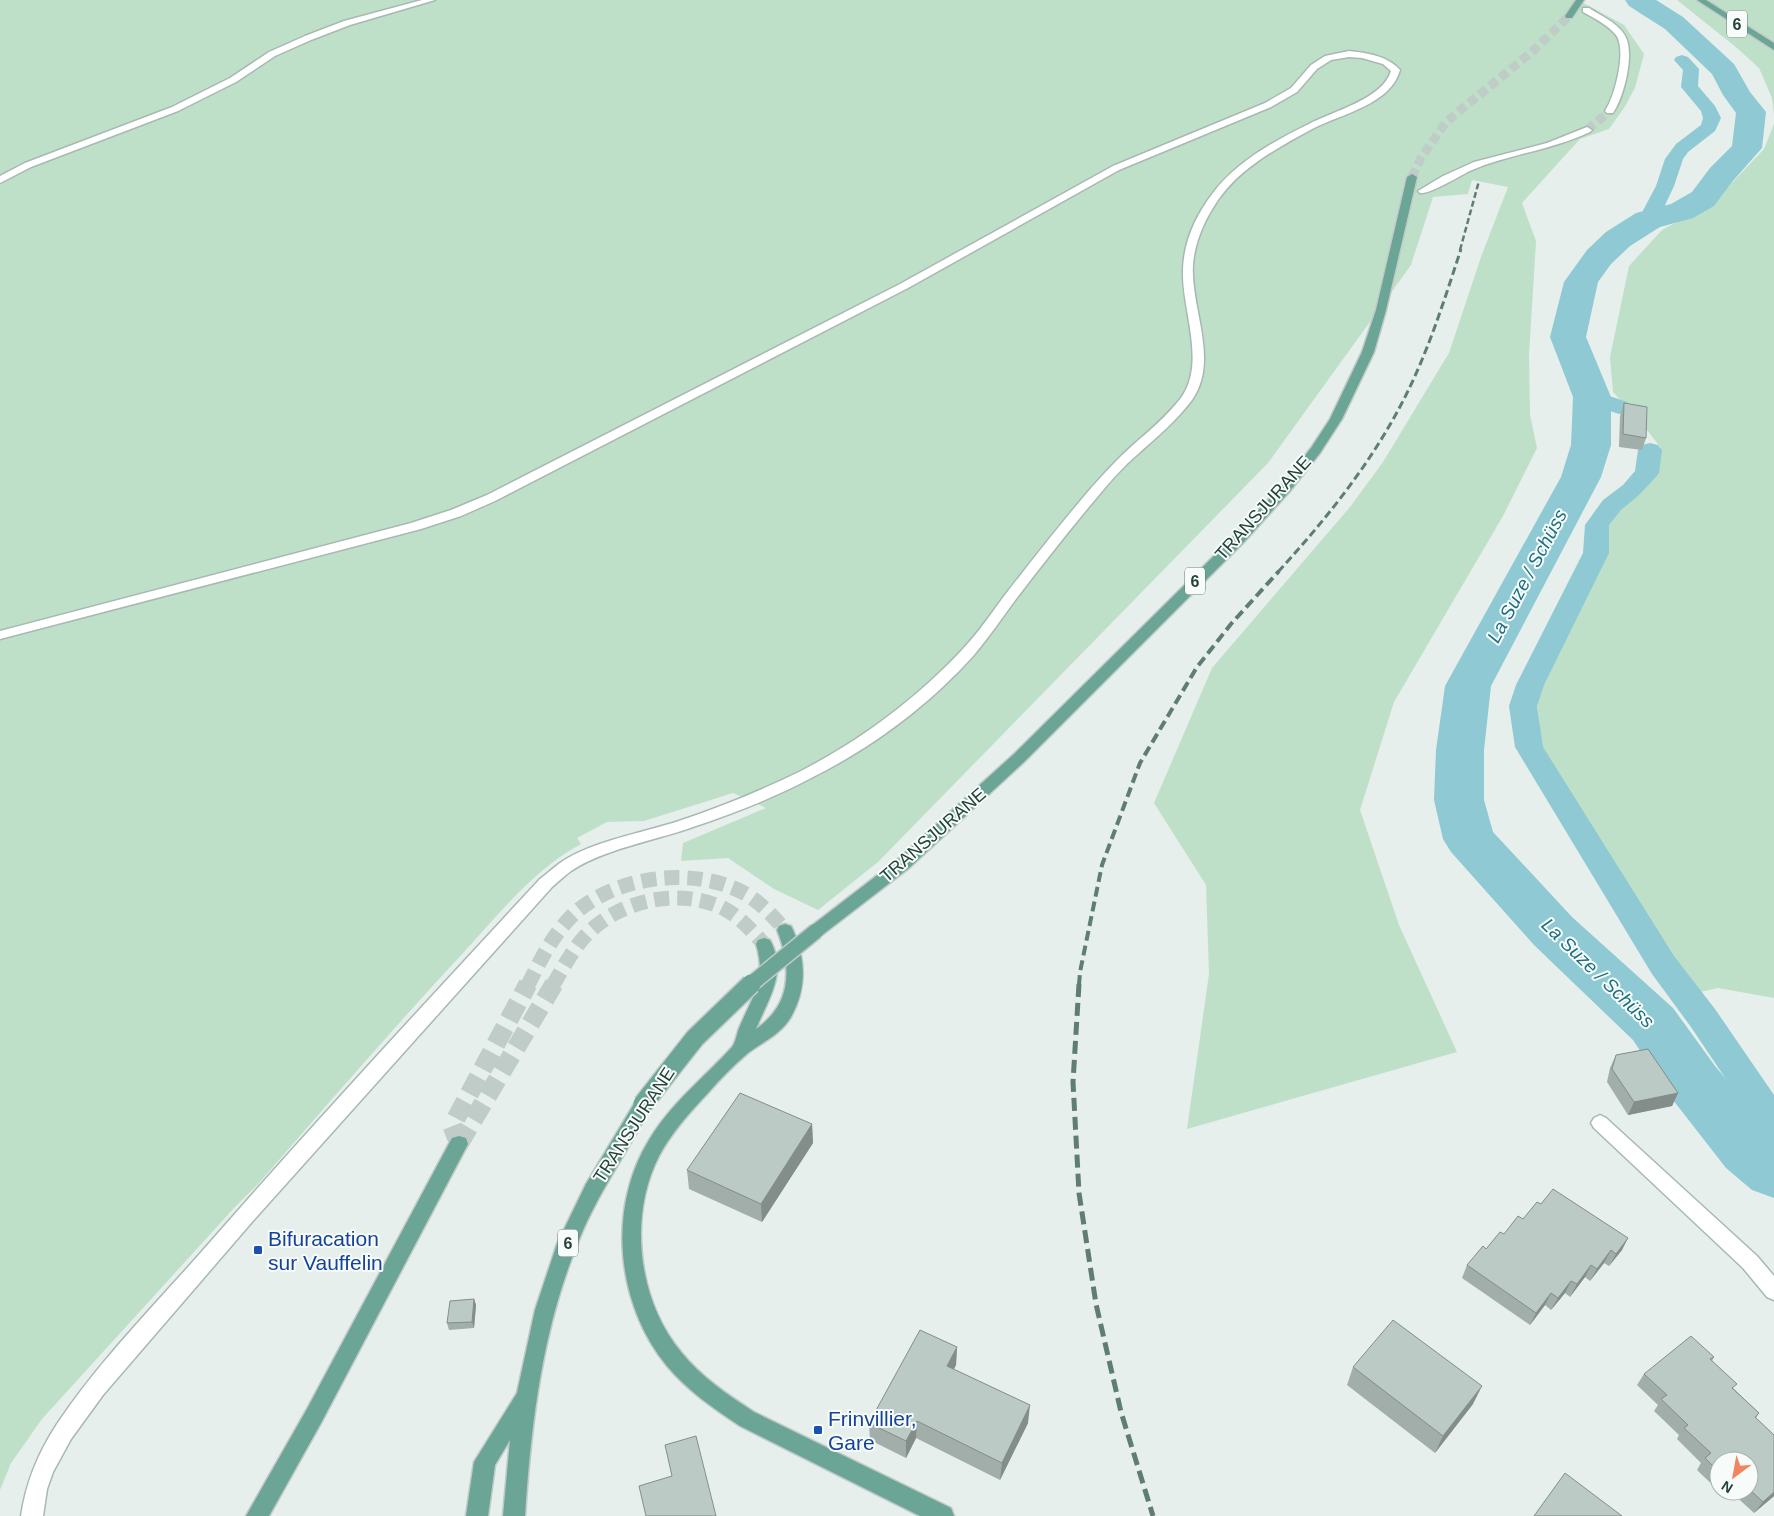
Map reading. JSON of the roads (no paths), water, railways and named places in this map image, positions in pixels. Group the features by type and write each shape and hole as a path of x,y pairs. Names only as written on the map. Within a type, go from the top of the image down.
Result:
{"main road":[{"name":"6","path":"1701,0 1774,47"},
{"path":"1569,16 1579,1"},
{"name":"TRANSJURANE","path":"514,1516 525,1395 539,1334 567,1245 584,1207 610,1157 643,1104 681,1054 724,1009 765,972 910,858 1047,732 1175,600 1239,539 1298,473 1336,419 1368,352 1381,310 1412,177"},
{"path":"785,930 796,961 796,978 784,1013 770,1029 741,1049 703,1086 674,1120 650,1155 637,1190 631,1233 635,1271 646,1313 673,1358 714,1398 753,1423 943,1516"},
{"path":"741,1049 751,1020 764,998 769,979 769,959 764,944"},
{"path":"257,1516 314,1416 459,1144"},
{"path":"477,1516 485,1462 525,1395"}],"street":[{"path":"0,180 36,162 175,109 233,80 272,54 308,38 347,24 431,0"},
{"path":"1586,10 1613,28 1620,34 1626,44 1626,54 1617,98 1610,111"},
{"path":"0,635 416,526 456,513 540,473 904,286 1116,168 1268,105 1294,90 1321,61 1350,54 1369,56 1386,62 1396,70 1396,75 1392,82 1381,91 1269,150 1242,169 1222,188 1202,217 1188,255 1188,286 1199,354 1199,374 1193,388 1184,401 1116,468 1090,498 969,651 949,672 901,715 860,745 824,766 736,806 590,855 567,866 546,883 438,1000 233,1230 96,1388 64,1432 44,1467 36,1489 32,1516"},
{"path":"1423,191 1464,169 1556,144 1587,130"},
{"path":"1600,1123 1750,1262 1774,1291"}],"waterway":[{"name":"La Suze / Schüss","path":"1638,0 1674,23 1724,70 1737,95 1751,112 1747,148 1721,175 1703,199 1682,211 1648,220 1618,239 1599,257 1581,282 1568,337 1592,397 1591,445 1581,477 1468,686 1460,750 1459,800 1469,839 1553,931 1653,1024 1694,1083 1747,1150 1774,1172"},
{"path":"1648,220 1665,186 1674,159 1682,148 1709,127 1712,118 1709,110 1689,87 1691,69 1682,60"},
{"path":"1592,397 1619,407"},
{"path":"1650,450 1647,473 1631,490 1612,505 1597,525 1596,553 1530,685 1523,706 1529,747 1663,965 1703,1018 1774,1123"}],"tunnel":[{"path":"1412,177 1421,158 1446,122 1533,51 1569,16"},
{"path":"1587,130 1610,111"},
{"path":"528,985 555,937 576,912 594,899 636,883 658,879 682,878 726,885 746,894 757,902 785,930"},
{"path":"553,985 577,946 590,931 623,909 642,902 682,898 702,901 721,907 739,919 764,944"},
{"path":"528,984 452,1126 459,1144 554,984"}],"railway":[{"path":"1460,250 1479,181"},
{"path":"1278,572 1348,488 1393,419 1414,378 1429,342 1461,249"},
{"path":"1079,985 1102,865 1140,763 1197,667 1231,624 1279,571"},
{"path":"1079,984 1073,1082 1079,1193 1096,1304 1121,1412 1153,1516"}],"place":[{"name":"Bifuracation sur Vauffelin","path":"258,1250"},
{"name":"Frinvillier, Gare","path":"818,1430"}]}
